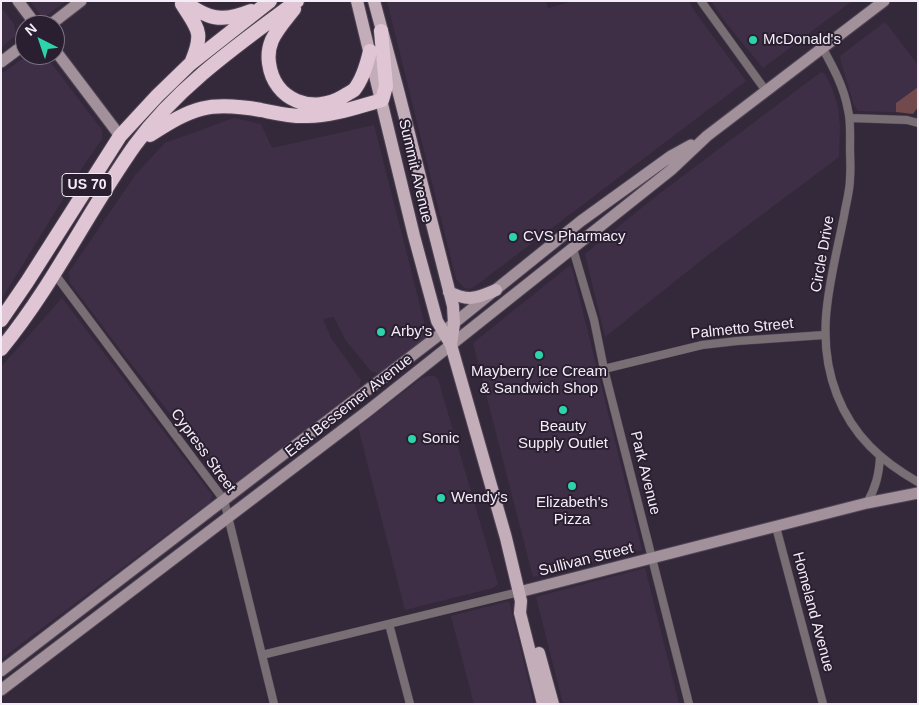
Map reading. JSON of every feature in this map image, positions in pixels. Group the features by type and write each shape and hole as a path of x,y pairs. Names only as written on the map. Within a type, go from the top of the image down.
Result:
{"highway":[{"path":"182,1 200,14 218,19 236,17 268,3"},
{"path":"182,1 200,36 197,50 190,64"},
{"name":"US 70","path":"1,348 16,331 116,172 136,144 172,103 216,62 296,1"},
{"path":"302,1 287,18 272,41 268,57 270,70 276,86 290,97 301,103 319,105 335,101 354,90 367,67 370,51"},
{"name":"US 70","path":"1,320 28,282 120,136 190,64 268,3"},
{"path":"136,144 170,122 195,109 236,106 305,116 326,115 382,100 386,86 381,31"},
{"path":"116,172 124,149 120,136"}],"main road":[{"path":"18,1 28,15"},
{"path":"63,15 81,1"},
{"name":"Summit Avenue","path":"357,1 437,321 451,345 506,538 520,597 520,613 543,704"},
{"name":"Summit Avenue","path":"374,1 453,306 454,324 451,345"},
{"name":"East Bessemer Avenue","path":"1,671 454,324 592,214 671,156 706,136 884,1"},
{"path":"1,62 15,52"},
{"path":"65,63 120,136"},
{"name":"East Bessemer Avenue","path":"1,690 228,519 451,345 671,170 706,136"},
{"path":"596,230 613,208 614,198"},
{"path":"573,249 572,241 574,235 592,214"},
{"path":"449,292 464,298 474,299 496,290"},
{"path":"278,480 283,464 282,455"},
{"name":"Sullivan Street","path":"520,597 652,559 867,503 918,493"},
{"name":"Summit Avenue","path":"520,597 527,609 553,704"}],"street":[{"path":"700,1 766,91"},
{"name":"Circle Drive","path":"822,47 842,88 850,118 850,179 826,312 824,335 828,371 839,402 858,433 894,469 918,482"},
{"path":"850,118 907,120 918,123"},
{"name":"Park Avenue","path":"573,249 594,320 604,370 689,704"},
{"name":"Cypress Street","path":"54,273 224,500 274,704"},
{"name":"Palmetto Street","path":"604,370 702,345 737,340 824,335"},
{"path":"867,503 875,488 879,473 880,457"},
{"name":"Homeland Avenue","path":"776,527 823,704"},
{"name":"Sullivan Street","path":"262,655 389,624 520,597"},
{"path":"389,624 410,704"}],"shaded area":[{"path":"30,1 66,1 48,15 40,15"},
{"path":"387,1 546,1 548,8 573,1 689,1 746,81 469,289 463,287 456,279"},
{"path":"711,1 852,1 763,68 726,23"},
{"path":"1,7 14,24 15,36 1,48"},
{"path":"885,22 918,65 918,87 896,103 896,112 858,111 854,105 840,58 841,55"},
{"path":"15,64 53,65 102,130 102,139 82,168 1,300 1,74"},
{"path":"821,72 825,74 832,88 838,107 840,126 839,157 708,255 605,337 585,254 655,197"},
{"path":"918,87 918,107 913,114 896,112 896,103"},
{"path":"234,118 261,124 272,148 374,125 428,337 381,372 376,373 371,371 346,341 334,317 323,319 331,338 361,380 359,388 232,485 224,483 119,348 70,283 69,272 136,174 165,143"},
{"path":"569,266 572,268 642,550 533,577 473,343"},
{"path":"62,298 212,495 210,502 1,659 1,367"},
{"path":"434,376 438,379 498,584 493,588 405,610 358,427 422,378"},
{"path":"645,568 679,704 563,704 536,597"},
{"path":"509,601 534,704 474,704 451,616"}],"place":[{"name":"McDonald's","path":"753,40"},
{"name":"CVS Pharmacy","path":"513,237"},
{"name":"Arby's","path":"381,332"},
{"name":"Mayberry Ice Cream & Sandwich Shop","path":"539,355"},
{"name":"Beauty Supply Outlet","path":"563,410"},
{"name":"Sonic","path":"412,439"},
{"name":"Elizabeth's Pizza","path":"572,486"},
{"name":"Wendy's","path":"441,498"}]}
